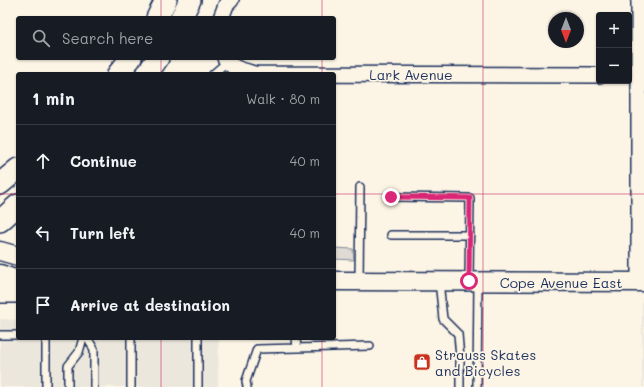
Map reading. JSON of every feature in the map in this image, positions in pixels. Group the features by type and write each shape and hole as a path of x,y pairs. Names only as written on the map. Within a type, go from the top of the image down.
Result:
{"main road":[{"path":"158,16 166,0"},
{"path":"182,16 190,0"},
{"path":"120,72 129,60"},
{"path":"148,72 156,60"},
{"path":"0,221 16,207"},
{"path":"0,292 16,292"}],"street":[{"path":"222,16 226,5 231,0"},
{"path":"639,0 637,75 641,201 641,282"},
{"name":"Lark Avenue","path":"226,60 240,71 245,72"},
{"name":"Lark Avenue","path":"336,74 596,75"},
{"path":"0,251 16,255"},
{"path":"0,274 16,279"},
{"name":"Cope Avenue East","path":"336,281 641,282"}],"lane":[{"path":"215,72 226,60"},
{"path":"359,281 360,187"},
{"path":"391,197 470,198 470,235 477,387"},
{"path":"391,235 470,235"},
{"path":"439,281 444,319 458,334 460,387"},
{"path":"0,335 16,335"},
{"path":"46,340 46,387"},
{"path":"68,387 68,366 79,352 82,340"},
{"path":"88,340 94,349 94,387"},
{"path":"131,340 131,387"},
{"path":"198,340 198,387"},
{"path":"296,340 297,348"},
{"path":"247,387 246,381 257,349 370,346"}],"shaded area":[{"path":"336,248 353,249 354,260 336,259"},
{"path":"642,301 644,301 644,387 642,387"},
{"path":"0,319 16,320 16,340 219,340 218,387 0,387"}],"place":[{"name":"Strauss Skates and Bicycles","path":"422,362"}],"route":[{"path":"391,197 470,198 469,281"}]}
